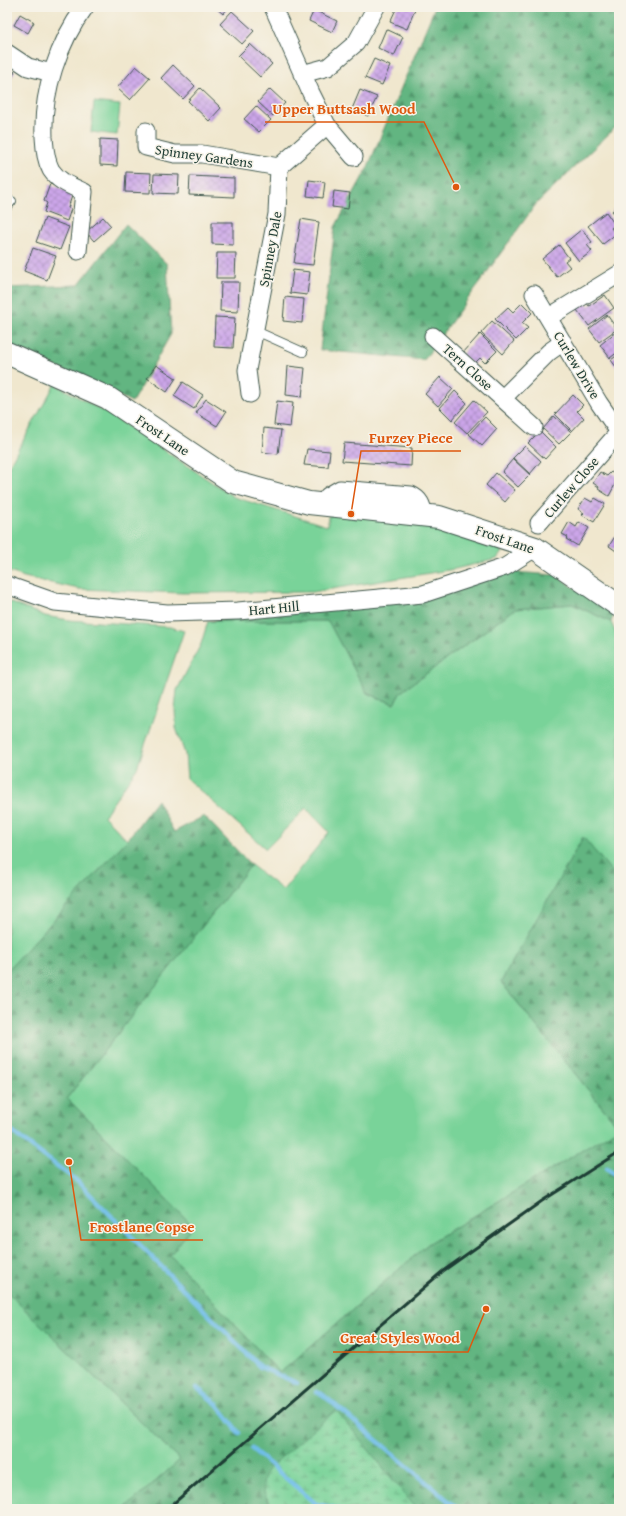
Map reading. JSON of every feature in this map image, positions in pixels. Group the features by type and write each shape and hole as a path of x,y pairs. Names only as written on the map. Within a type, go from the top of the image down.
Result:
{"street":[{"path":"78,251 84,192 63,183 52,170 45,155 45,107 52,73 70,31 85,7"},
{"path":"273,7 302,74 327,125 354,157"},
{"path":"302,74 328,67 356,43 376,7"},
{"path":"7,53 28,67 52,73"},
{"path":"279,167 327,125"},
{"name":"Spinney Gardens","path":"146,131 146,147 175,154 202,154 279,167"},
{"name":"Spinney Dale","path":"250,394 247,370 256,331 277,214 279,167"},
{"name":"Curlew Drive","path":"549,317 619,274"},
{"name":"Curlew Drive","path":"534,294 619,432"},
{"name":"Tern Close","path":"433,336 534,427"},
{"name":"Tern Close","path":"502,398 549,352 563,342"},
{"name":"Frost Lane","path":"7,353 108,398 233,482 309,503 438,517 535,548 619,606"},
{"name":"Curlew Close","path":"539,523 619,432"},
{"name":"Hart Hill","path":"7,585 55,602 167,613 238,611 423,594 505,566 535,548"}],"lane":[{"path":"256,331 303,352"}],"green space":[{"path":"435,7 619,7 619,124 536,204 424,360 320,350 335,227 367,169"},
{"path":"94,102 120,105 117,135 91,132"},
{"path":"126,224 167,264 171,334 132,402 7,344 7,288 78,285"},
{"path":"55,384 120,421 234,497 327,526 330,513 418,521 495,545 502,552 497,559 455,569 313,592 182,593 79,589 24,577 7,571 7,469"},
{"path":"499,571 556,575 614,615 611,622 572,604 515,609 401,692 394,704 367,693 328,621 208,621 266,613 329,608"},
{"path":"7,601 45,616 69,620 170,627 184,631 137,768 104,816 127,840 7,971"},
{"path":"572,604 611,622 619,641 619,880 583,838 501,982 619,1128 428,1244 280,1373 169,1255 193,1226 67,1098 251,865 283,890 329,832 306,808 266,849 187,779 185,754 176,728 175,709 177,690 201,644 208,621 328,621 367,693 394,704 401,692 515,609"},
{"path":"157,800 174,832 204,816 251,865 67,1098 193,1226 170,1255 280,1373 428,1244 619,1128 619,1509 416,1509 415,1507 266,1499 276,1509 124,1509 180,1460 7,1292 7,971 127,840"},
{"path":"583,837 619,880 619,1128 501,982"},
{"path":"7,1292 180,1460 124,1509 7,1509"},
{"path":"336,1410 416,1509 276,1509 268,1500 263,1486 268,1469"}],"building":[{"path":"215,7 229,7 223,14"},
{"path":"397,7 416,7 407,29 390,22"},
{"path":"314,10 337,21 332,32 309,21"},
{"path":"232,11 254,31 242,44 220,24"},
{"path":"20,14 34,22 28,33 14,25"},
{"path":"386,29 403,37 394,56 378,48"},
{"path":"250,44 272,64 260,77 238,56"},
{"path":"374,59 390,66 382,85 365,78"},
{"path":"173,65 195,86 183,99 161,78"},
{"path":"136,66 150,78 130,100 117,88"},
{"path":"7,68 15,72 7,85"},
{"path":"200,88 221,108 209,121 188,101"},
{"path":"270,89 285,103 273,116 258,102"},
{"path":"360,90 377,97 368,116 352,109"},
{"path":"256,106 271,120 259,132 244,119"},
{"path":"100,139 118,140 117,166 100,165"},
{"path":"126,172 151,173 150,193 125,192"},
{"path":"154,174 179,175 178,194 153,193"},
{"path":"190,176 234,178 234,197 189,195"},
{"path":"309,180 325,182 323,198 307,196"},
{"path":"50,184 73,193 68,208 71,209 67,221 44,212 47,203 44,201"},
{"path":"334,191 350,193 348,209 332,207"},
{"path":"619,205 619,219 612,211"},
{"path":"606,212 615,225 611,228 616,234 603,244 588,226"},
{"path":"103,217 111,226 94,241 86,232"},
{"path":"45,218 69,227 60,250 36,242"},
{"path":"301,219 319,222 313,265 294,263"},
{"path":"212,222 233,222 233,245 212,244"},
{"path":"582,229 592,242 587,245 592,251 579,261 565,243"},
{"path":"559,245 569,258 565,261 570,267 557,277 542,259"},
{"path":"33,248 56,256 47,280 24,271"},
{"path":"217,253 236,253 235,278 216,278"},
{"path":"293,270 310,272 307,295 290,293"},
{"path":"221,282 239,282 238,312 220,311"},
{"path":"605,295 614,308 589,326 574,306 584,299 589,306"},
{"path":"285,297 304,299 302,323 283,321"},
{"path":"522,303 532,313 522,323 528,328 516,340 495,319 508,307 513,312"},
{"path":"607,315 617,329 599,342 589,329"},
{"path":"215,317 235,318 233,348 214,347"},
{"path":"492,321 514,341 503,354 481,333"},
{"path":"617,331 619,333 619,351 610,358 600,345"},
{"path":"480,334 497,351 485,363 480,358 473,365 462,354"},
{"path":"619,354 619,371 611,360"},
{"path":"156,365 176,378 167,392 147,378"},
{"path":"288,366 305,368 302,397 286,395"},
{"path":"440,377 453,389 438,406 425,394"},
{"path":"183,382 203,395 194,409 174,396"},
{"path":"455,391 467,403 452,420 440,408"},
{"path":"573,395 583,405 577,411 584,418 572,431 555,414"},
{"path":"206,399 226,412 217,426 196,413"},
{"path":"474,400 487,412 467,433 455,422"},
{"path":"277,401 293,403 290,427 274,425"},
{"path":"554,416 571,432 559,444 543,429"},
{"path":"485,417 497,429 482,446 469,434"},
{"path":"264,428 281,430 278,454 262,452"},
{"path":"540,431 556,447 545,459 528,443"},
{"path":"344,443 412,448 411,466 342,461"},
{"path":"525,446 541,461 530,474 513,458"},
{"path":"307,449 330,451 328,467 304,465"},
{"path":"513,459 530,475 518,487 502,472"},
{"path":"600,472 607,476 611,472 619,477 609,496 598,489 599,487 593,483"},
{"path":"496,473 515,490 505,502 486,485"},
{"path":"585,498 592,502 595,498 605,504 594,522 582,515 584,513 578,509"},
{"path":"569,522 576,527 579,522 589,528 578,546 566,539 568,537 562,534"},
{"path":"619,530 619,553 609,546"}],"waterway":[{"path":"7,1128 77,1181 260,1367 297,1383"},
{"path":"607,1168 619,1178"},
{"path":"197,1388 217,1404 239,1433"},
{"path":"316,1392 322,1394 458,1509"},
{"path":"252,1449 316,1504 338,1509"}],"railway":[{"path":"167,1509 443,1271 542,1201 619,1152"}],"place":[{"name":"Upper Buttsash Wood","path":"456,187"},
{"name":"Furzey Piece","path":"351,514"},
{"name":"Frostlane Copse","path":"69,1162"},
{"name":"Great Styles Wood","path":"486,1309"}]}
